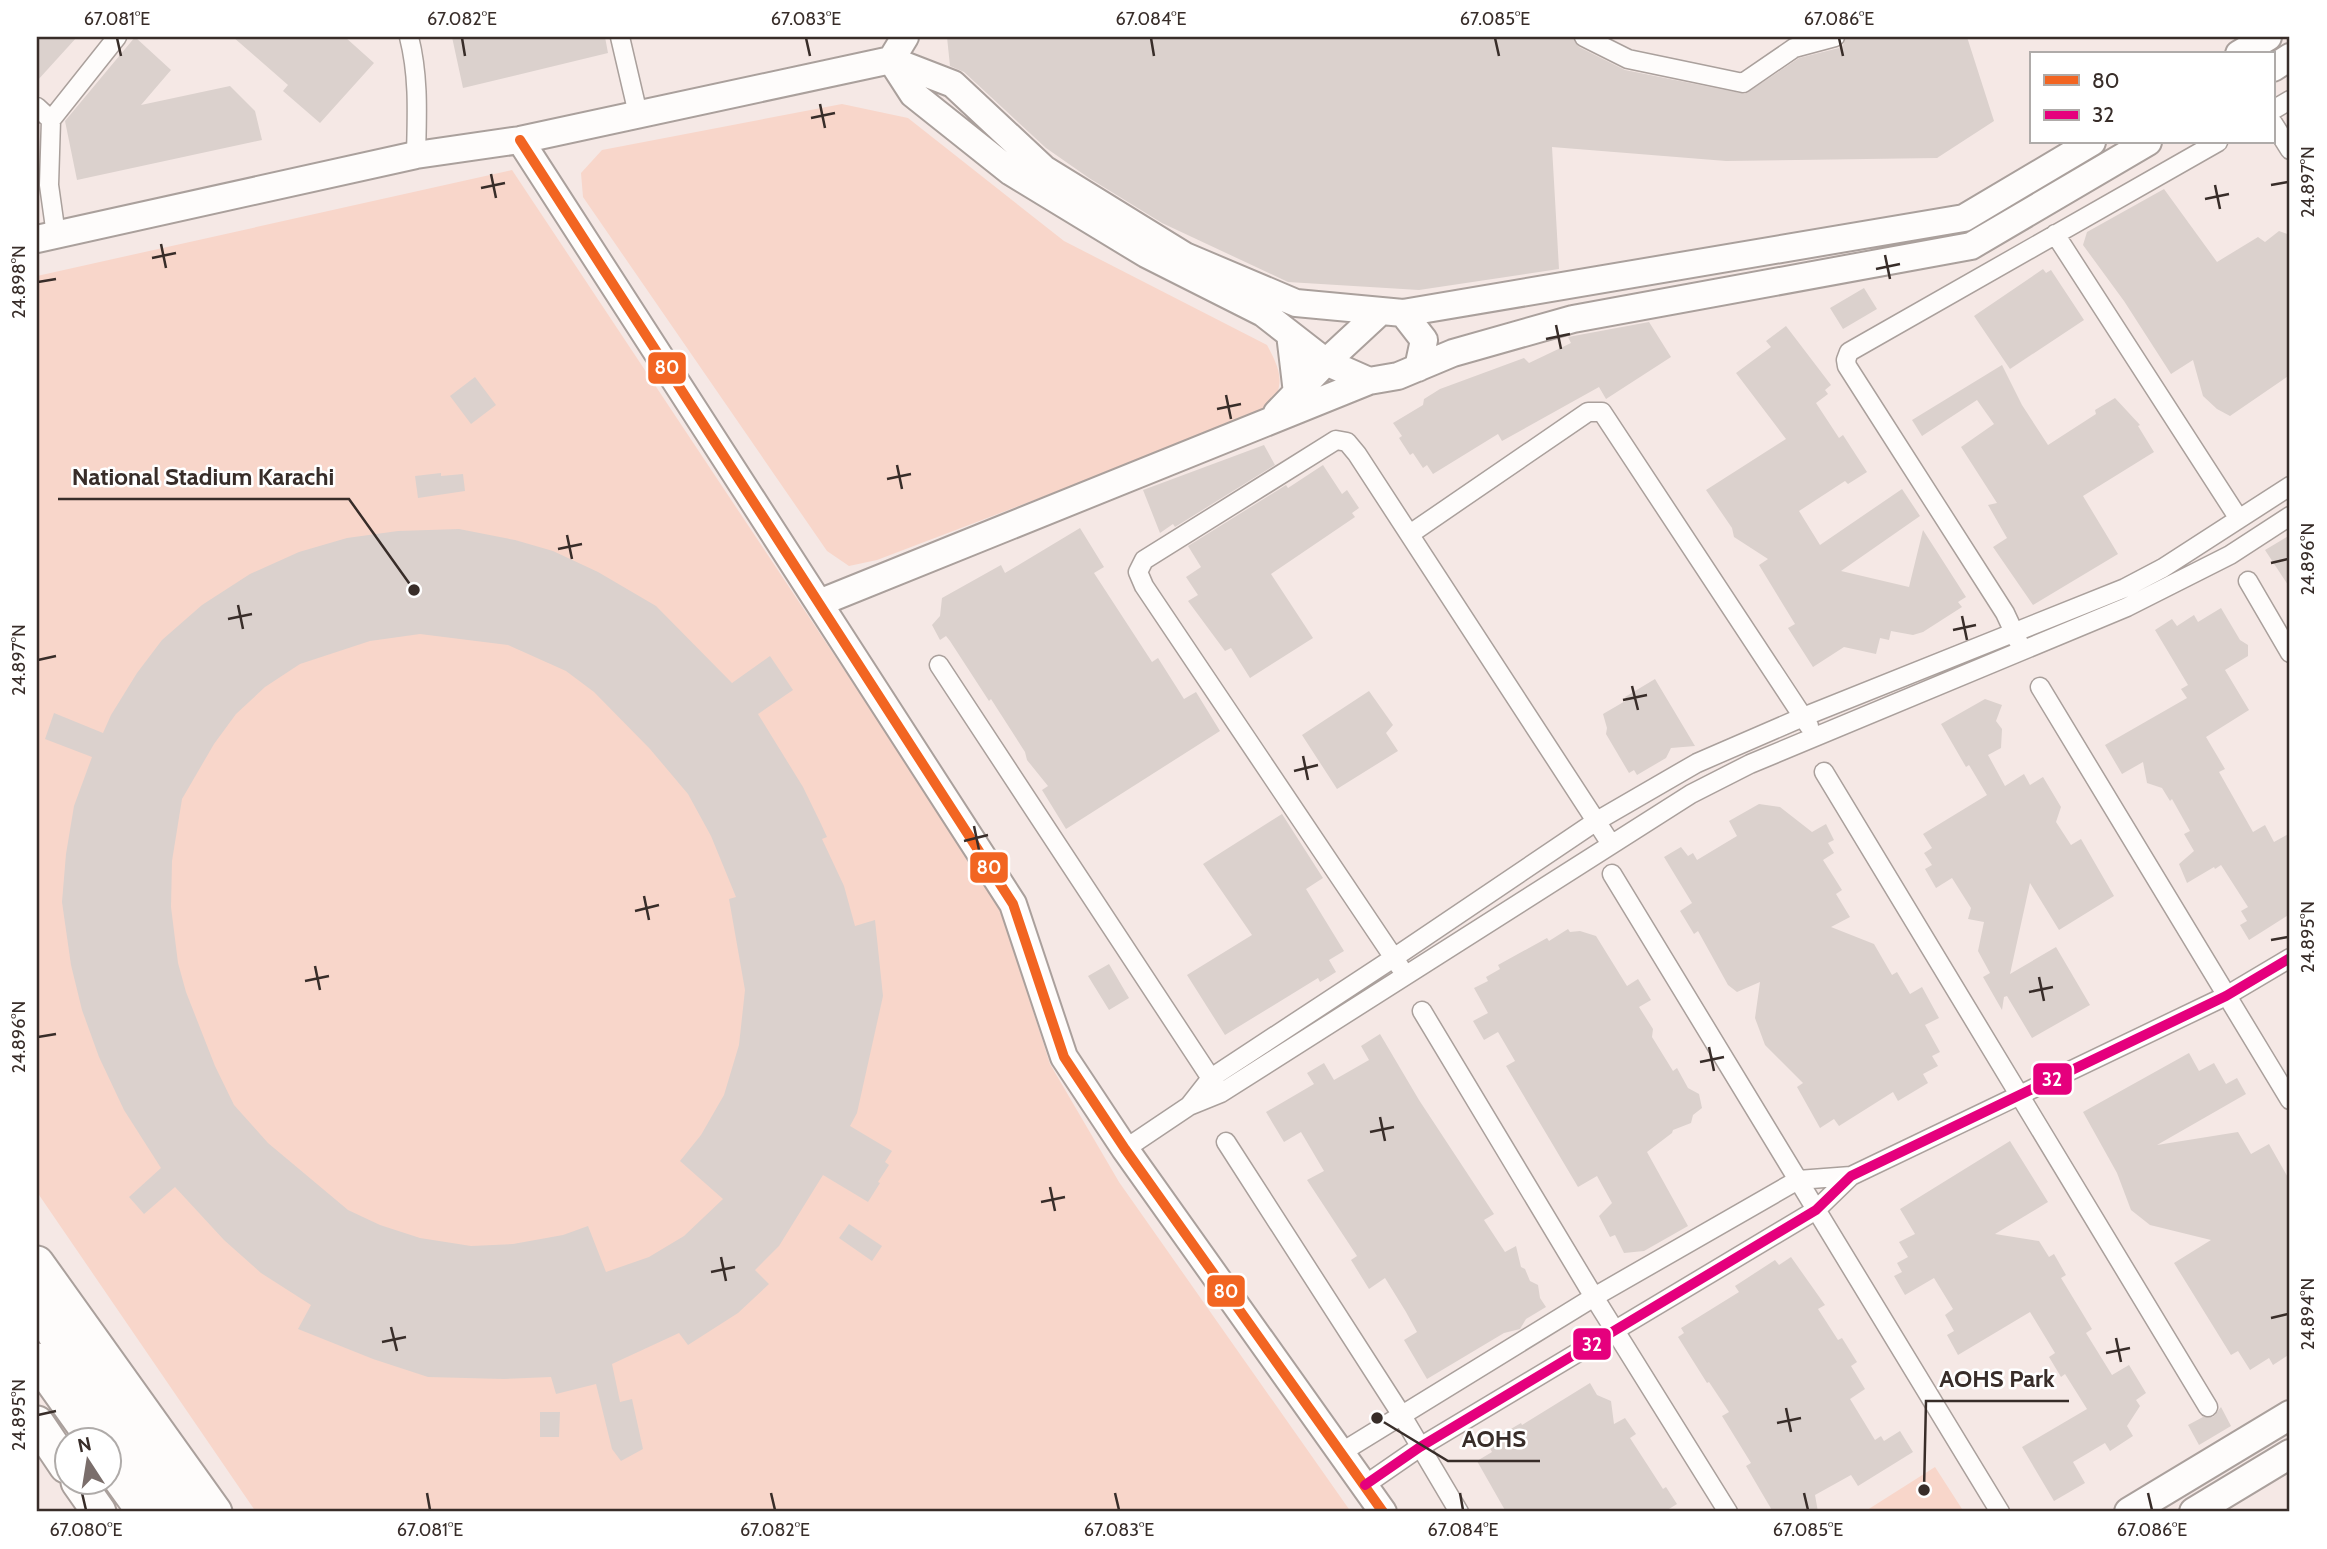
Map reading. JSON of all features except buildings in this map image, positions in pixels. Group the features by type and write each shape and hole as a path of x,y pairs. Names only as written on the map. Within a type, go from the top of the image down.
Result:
{"highway":[{"path":"37,1263 215,1512"},
{"path":"37,1307 177,1512"},
{"path":"37,1360 84,1426"},
{"path":"37,1423 52,1445"},
{"path":"122,1481 144,1512"},
{"path":"88,1496 99,1512"}],"main road":[{"path":"2129,1512 2290,1415"},
{"path":"2194,1512 2287,1463"}],"street":[{"path":"117,37 51,120 46,237 416,155 520,140 891,60 953,84 1044,169 1185,256 1296,303 1392,312 1964,219 2089,144"},
{"path":"410,37 415,58 418,97 416,155"},
{"path":"620,37 638,114"},
{"path":"891,60 905,37"},
{"path":"1584,37 1628,59 1743,83 1794,42 1835,37"},
{"path":"2242,52 2268,37"},
{"path":"2274,67 2290,57"},
{"path":"891,60 913,94 1011,172 1146,254 1263,313 1326,362 1369,381"},
{"path":"2274,109 2290,100"},
{"path":"37,107 51,120"},
{"path":"2274,124 2290,150"},
{"path":"520,140 1013,904 1064,1057 1125,1149 1383,1512"},
{"path":"819,603 1369,381 1398,376 1453,353 1573,319 1971,246 2145,144"},
{"path":"2019,641 2005,612 1847,366 1849,352 2214,144"},
{"path":"2055,234 2239,519"},
{"path":"1270,421 1326,362 1392,312"},
{"path":"1392,312 1424,340 1419,368"},
{"path":"1290,334 1297,393"},
{"path":"1410,534 1588,412 1602,412 1816,738"},
{"path":"1405,976 1395,957 1144,586 1138,572 1144,559 1336,440 1347,442 1410,534 1611,844"},
{"path":"1125,1149 1189,1106 1221,1093 1691,794 1750,764 1816,738 2125,588 2163,568 2290,486"},
{"path":"1189,1106 1211,1078 1595,822 1698,763 1803,717 2019,641 2127,607 2230,555 2290,516"},
{"path":"2248,581 2290,653"},
{"path":"939,665 1221,1093"},
{"path":"2040,687 2290,1100"},
{"path":"1824,772 2208,1407"},
{"path":"1612,874 2000,1512"},
{"path":"1365,1485 1420,1447 1816,1210 1851,1176 2226,996 2290,958"},
{"path":"1422,1011 1594,1297 1728,1512"},
{"path":"1226,1142 1401,1414 1459,1512"},
{"path":"1342,1452 1594,1297 1798,1180 1851,1176"}],"shaded area":[{"path":"842,104 908,118 1064,241 1267,345 1280,378 1277,393 1268,411 877,560 849,566 827,551 583,197 581,173 602,150"},
{"path":"512,170 999,903 1050,1064 1119,1182 1351,1512 256,1512 37,1192 37,276"},
{"path":"1935,1467 1964,1512 1864,1512"}],"transit line":[{"name":"80","path":"520,140 1013,904 1064,1057 1125,1149 1383,1512"},
{"name":"32","path":"1365,1485 1420,1447 1816,1210 1851,1176 2226,996 2290,958"}],"place":[{"name":"National Stadium Karachi","path":"414,590"},
{"name":"AOHS","path":"1377,1418"},
{"name":"AOHS Park","path":"1924,1490"}]}
